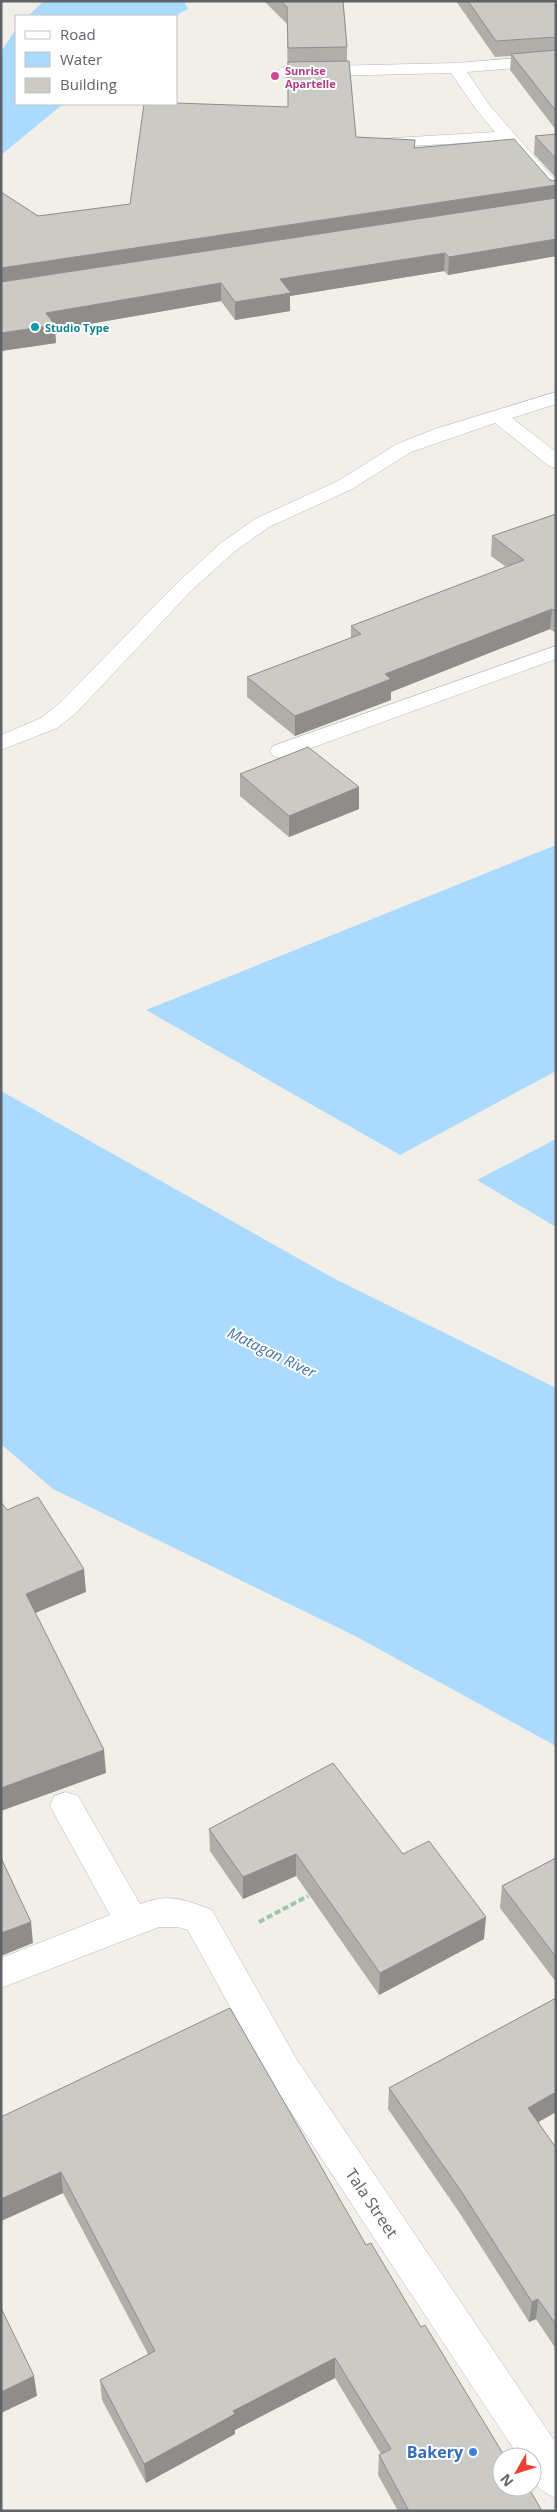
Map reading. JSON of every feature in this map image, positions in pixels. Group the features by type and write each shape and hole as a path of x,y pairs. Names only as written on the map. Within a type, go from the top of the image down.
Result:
{"street":[{"path":"284,72 456,68 556,60"},
{"path":"456,68 484,109 556,192"},
{"path":"363,145 506,136"},
{"path":"1,743 49,723 68,708 184,587 228,547 262,523 345,485 404,448 442,433 556,398"},
{"path":"498,416 556,462"},
{"path":"281,752 556,652"},
{"path":"1,1973 132,1922 66,1806"},
{"name":"Tala Street","path":"132,1922 158,1912 178,1912 200,1920 284,2071 556,2478"}],"water":[{"path":"44,1 184,1 188,9 177,15 29,15"},
{"path":"15,31 15,105 62,105 1,155 1,52"},
{"path":"556,845 556,1071 400,1155 146,1010"},
{"name":"Matagan River","path":"1,1091 335,1279 556,1388 556,1746 355,1636 53,1489 1,1444"},
{"path":"556,1139 556,1227 477,1180"}],"building":[{"path":"281,1 343,1 347,47 288,48 287,7"},
{"path":"468,1 556,1 556,37 496,41"},
{"path":"556,50 556,111 511,54"},
{"path":"349,61 356,137 415,140 414,148 514,139 550,180 556,181 556,185 1,268 1,192 38,216 130,204 144,105 178,105 178,103 288,107 288,62"},
{"path":"556,134 556,159 535,136"},
{"path":"556,198 556,239 449,257 445,253 280,279 291,293 235,302 221,283 46,313 55,325 1,333 1,282"},
{"path":"556,514 556,611 552,609 385,674 391,679 295,716 247,677 361,634 351,626 524,560 492,536"},
{"path":"308,747 359,787 289,816 240,774"},
{"path":"38,1497 84,1569 26,1594 104,1750 1,1788 1,1502 7,1510"},
{"path":"333,1763 403,1854 429,1841 486,1917 380,1973 296,1854 243,1877 209,1829"},
{"path":"1,1858 31,1922 1,1933"},
{"path":"556,1858 556,1957 502,1886"},
{"path":"556,1998 556,2092 528,2108 556,2148 556,2325 538,2299 532,2302 461,2191 389,2088"},
{"path":"230,2008 366,2245 371,2243 421,2327 425,2325 499,2447 492,2447 492,2497 534,2497 542,2511 409,2511 379,2455 391,2449 335,2358 233,2411 235,2414 144,2464 100,2380 155,2351 61,2172 1,2199 1,2117"},
{"path":"1,2308 34,2376 1,2392"}],"place":[{"name":"Sunrise Apartelle","path":"275,76"},
{"name":"Studio Type","path":"35,327"},
{"name":"Bakery","path":"473,2452"}]}
